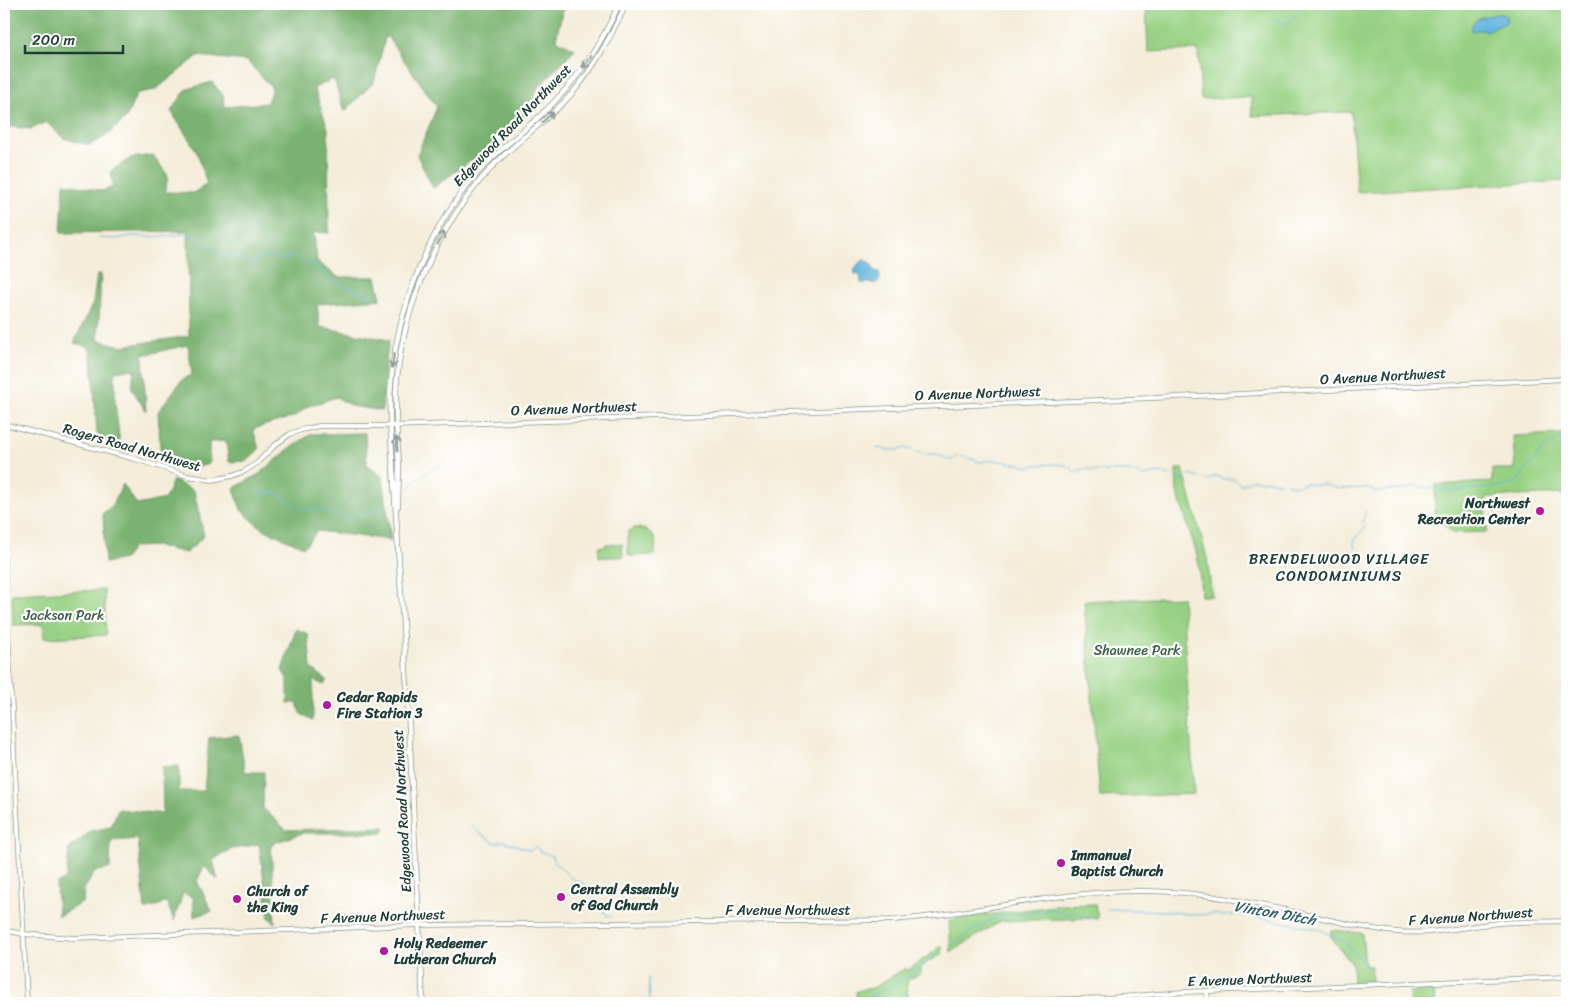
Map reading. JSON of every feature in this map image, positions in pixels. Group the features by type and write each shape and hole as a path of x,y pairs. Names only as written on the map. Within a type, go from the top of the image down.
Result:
{"main road":[{"name":"Edgewood Road Northwest","path":"423,1003 398,528 390,426 390,378 400,323 407,300 436,234 460,196 487,163 542,114 573,81 602,39 619,4"},
{"name":"Edgewood Road Northwest","path":"398,528 397,378 406,324 413,302 441,236 461,204 492,167 547,118 578,86 608,41 626,4"}],"street":[{"name":"O Avenue Northwest","path":"390,426 1157,398 1567,379"},
{"name":"Rogers Road Northwest","path":"4,424 111,452 188,476 212,480 245,471 258,463 281,440 301,430 319,426 390,426"},
{"path":"4,556 27,1003"},
{"name":"F Avenue Northwest","path":"4,930 57,938 420,925 895,920 1063,896 1102,892 1147,891 1188,893 1228,898 1367,928 1400,932 1436,931 1501,923 1567,921"},
{"name":"E Avenue Northwest","path":"934,1003 1103,998 1158,994 1567,977"},
{"path":"1207,992 1208,1003"}],"green space":[{"path":"4,4 564,4 556,39 575,49 538,88 526,116 473,159 433,188 417,155 437,107 386,35 374,82 344,112 334,79 314,88 328,129 329,233 314,232 317,262 338,277 376,277 381,299 317,304 320,327 389,340 382,411 352,406 336,397 306,407 296,416 253,429 259,449 247,461 229,462 226,441 209,442 209,464 185,470 161,462 158,412 182,380 192,374 188,345 143,355 146,411 132,389 134,369 115,371 115,402 120,445 110,445 97,434 92,358 89,347 74,343 93,303 97,275 101,274 98,340 121,346 189,336 188,231 61,233 64,183 102,191 113,187 111,171 131,158 153,155 168,176 165,192 193,193 207,184 197,152 171,111 187,89 212,82 223,95 225,107 267,103 272,88 247,61 198,56 155,90 137,93 126,118 105,137 89,145 63,138 46,122 31,129 4,126"},
{"path":"1146,4 1567,4 1567,181 1357,192 1351,112 1252,116 1251,97 1201,99 1198,50 1148,52"},
{"path":"365,433 367,465 383,477 391,540 317,531 304,547 261,528 241,510 234,488 261,473 290,448 311,434"},
{"path":"1564,434 1567,494 1486,497 1487,532 1452,533 1435,513 1435,485 1492,482 1492,469 1515,469 1513,436"},
{"path":"1176,469 1183,469 1207,558 1212,596 1201,596 1199,565 1177,492"},
{"path":"173,480 194,491 204,536 186,553 156,546 133,547 124,559 105,563 103,513 111,507 123,484 137,505 165,499"},
{"path":"635,528 646,530 653,536 656,544 654,555 630,556 628,553 628,531"},
{"path":"606,544 622,544 623,557 599,557 599,547"},
{"name":"Jackson Park","path":"104,590 106,635 44,638 43,624 13,625 12,594"},
{"name":"Shawnee Park","path":"1182,597 1194,794 1100,797 1084,601"},
{"path":"296,629 308,634 311,668 327,680 324,685 313,680 313,720 301,714 297,703 288,703 288,680 282,670"},
{"path":"239,735 245,772 264,772 263,808 286,830 385,827 383,833 303,833 271,844 275,923 269,918 259,844 232,849 213,860 218,880 204,866 197,881 212,911 194,917 193,897 183,893 174,921 167,902 145,910 138,839 111,841 110,868 95,872 84,889 83,902 58,916 56,884 66,879 69,849 91,831 111,827 118,809 163,814 162,767 179,766 179,791 204,791 209,738"},
{"path":"1095,904 1098,918 1001,921 951,952 949,920 1061,905"},
{"path":"1331,930 1362,933 1365,966 1371,966 1372,981 1353,982 1352,964 1331,937"},
{"path":"942,946 942,954 921,966 921,973 907,981 908,999 857,1002 856,991 873,988 906,968 907,971"},
{"path":"1434,991 1435,1003 1410,1003 1409,992"}],"water":[{"path":"1497,14 1506,16 1507,21 1489,31 1471,31 1476,20"},
{"path":"864,260 869,262 875,271 879,272 879,281 876,283 861,283 860,275 855,274 857,266"}],"waterway":[{"path":"1272,20 1276,19 1287,25 1299,10"},
{"path":"99,238 115,239 132,236 154,237 187,234 197,237 206,245 225,255 236,257 251,264 255,262 257,257 271,257 278,260 294,256 300,261 316,265 334,282 373,296"},
{"path":"1286,483 1294,486 1306,483 1314,485 1323,484 1334,488 1365,488 1377,492 1402,490 1414,486 1452,491 1505,486 1517,482 1538,455 1554,441 1561,439"},
{"path":"877,449 899,450 905,448 923,454 935,454 951,460 958,456"},
{"path":"962,457 979,462 993,460 1029,467 1060,464 1070,467 1075,472 1087,468 1092,471 1130,471 1144,476 1159,473 1173,475 1182,480 1189,475 1209,480 1217,476 1221,479 1234,479 1241,485 1254,479 1280,483"},
{"path":"409,489 424,473 440,466 442,462"},
{"path":"259,493 275,492 302,509 320,509 343,517 369,514 385,505"},
{"path":"1363,522 1365,511"},
{"path":"1356,548 1354,544 1355,538 1365,527"},
{"path":"472,826 495,843 504,841 529,850 536,846 539,851 552,856 553,860 571,878 589,887 595,901 600,904 607,916 612,917"},
{"name":"Vinton Ditch","path":"1107,909 1163,911 1196,915 1215,914 1222,916 1241,914 1318,929 1344,941 1368,966"},
{"name":"Vinton Ditch","path":"951,946 970,932 997,917 1054,910 1065,914 1079,914 1090,918 1096,916"},
{"name":"Vinton Ditch","path":"868,998 910,975 942,952"},
{"path":"649,978 650,1003"}],"place":[{"name":"Northwest Recreation Center","path":"1540,511"},
{"name":"Cedar Rapids Fire Station 3","path":"327,705"},
{"name":"Immanuel Baptist Church","path":"1061,863"},
{"name":"Central Assembly of God Church","path":"561,897"},
{"name":"Church of the King","path":"237,899"},
{"name":"Holy Redeemer Lutheran Church","path":"384,951"}],"district":[{"name":"BRENDELWOOD VILLAGE CONDOMINIUMS","path":"1339,568"}]}
